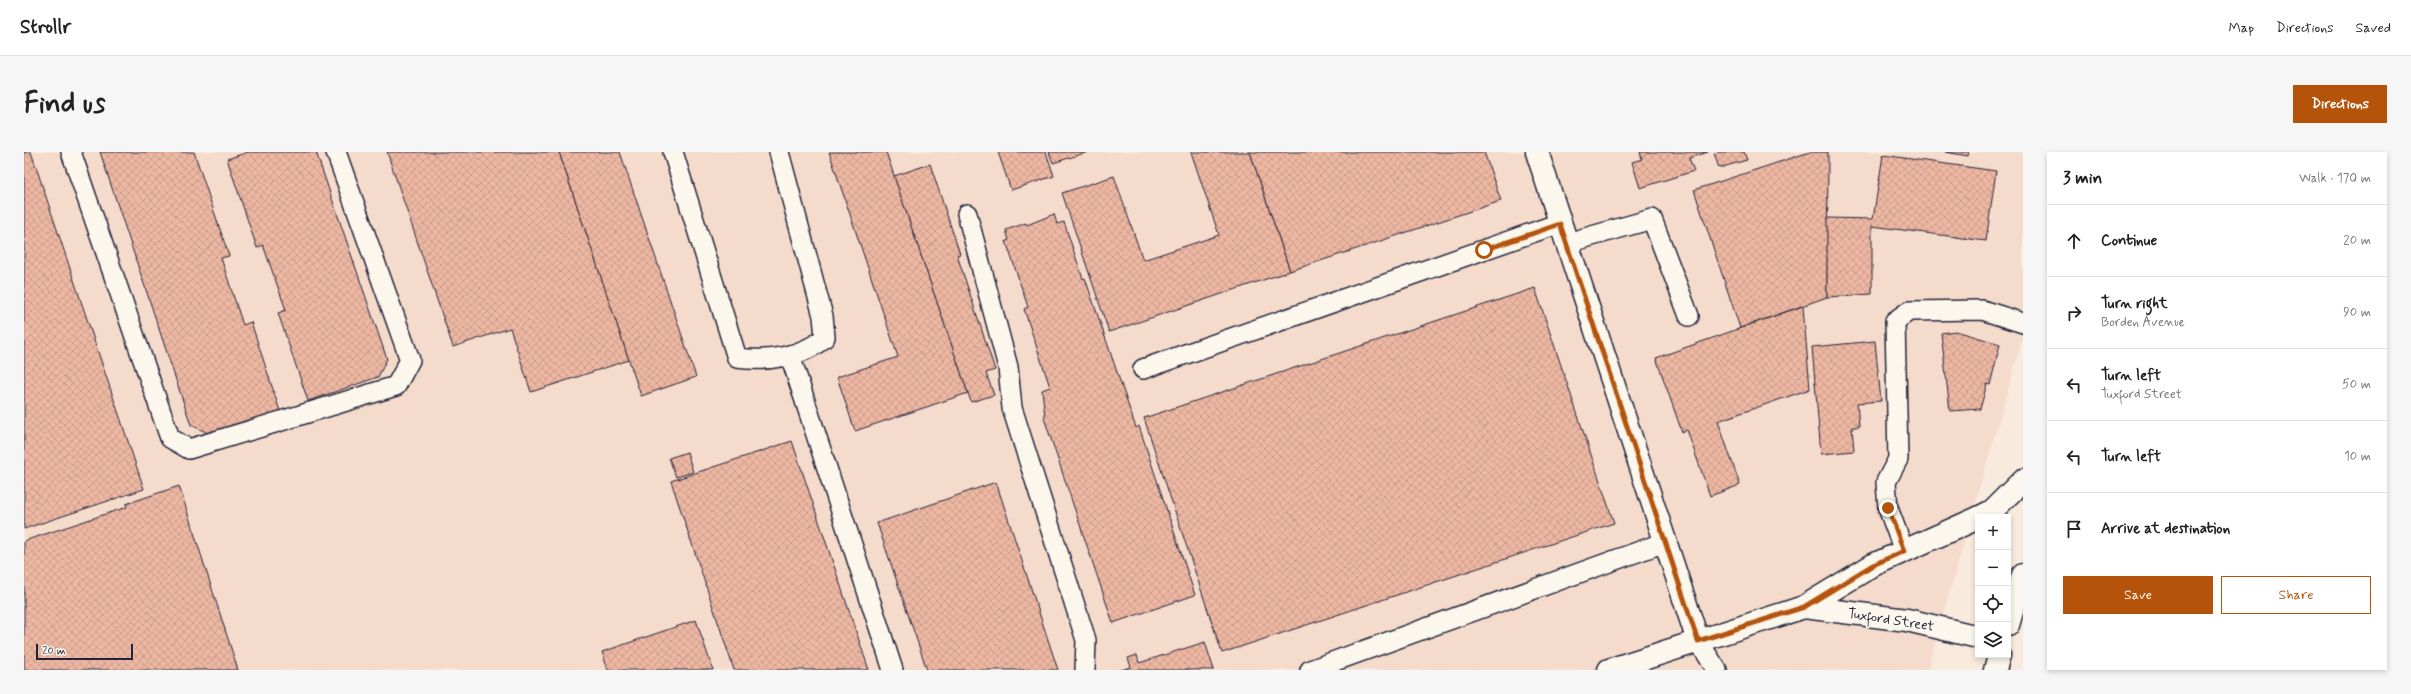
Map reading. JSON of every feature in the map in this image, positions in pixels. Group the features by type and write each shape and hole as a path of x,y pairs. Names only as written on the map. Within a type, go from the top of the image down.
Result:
{"street":[{"path":"1537,152 1698,641"},
{"name":"Tuxford Street","path":"1986,514 1992,511 2023,480"},
{"name":"Tuxford Street","path":"1609,670 1804,607 1873,565 1975,519"},
{"path":"2009,622 2023,575"},
{"name":"Tuxford Street","path":"1804,607 1907,620 1975,636"},
{"path":"1995,670 1999,658"}],"lane":[{"path":"71,152 170,438 189,449 396,386 410,360 336,152"},
{"path":"673,152 737,358 755,360 790,355 815,346 825,337 823,316 779,152"},
{"path":"967,214 1008,367 1012,408 1086,640 1085,670"},
{"path":"1143,369 1563,233 1652,219 1690,316"},
{"path":"1904,551 1888,508 1886,482 1898,458 1895,321 1909,311 1982,310 2023,323"},
{"path":"790,355 893,670"},
{"path":"1310,670 1665,542"},
{"path":"1698,641 1716,670"}],"shaded area":[{"path":"24,152 2023,152 2023,337 1927,670 24,670"}],"building":[{"path":"24,152 31,152 144,489 24,529"},
{"path":"100,152 194,152 229,256 221,258 243,325 251,322 280,411 210,434 191,425"},
{"path":"248,152 316,152 387,359 378,377 308,401 278,313 286,310 263,245 257,248 227,159"},
{"path":"387,152 559,152 629,360 531,392 510,328 453,347"},
{"path":"559,152 620,152 696,377 641,396"},
{"path":"829,152 886,152 968,393 855,431 837,377 898,357"},
{"path":"998,152 1046,152 1054,176 1011,190"},
{"path":"1049,152 1088,152 1053,163"},
{"path":"1191,152 1250,152 1290,271 1109,332 1062,193 1114,176 1143,260 1219,235"},
{"path":"1250,152 1484,152 1501,201 1290,271"},
{"path":"1640,152 1708,152 1689,158 1694,171 1640,188 1632,162 1642,159"},
{"path":"1744,152 1747,160 1719,168 1714,153"},
{"path":"1810,152 1828,152 1827,297 1740,328 1694,190"},
{"path":"1945,152 1969,152 1968,156"},
{"path":"1883,155 1996,171 1986,241 1872,226 1872,294 1827,297 1827,218 1873,219"},
{"path":"930,164 960,254 957,255 995,370 986,373 994,395 971,402 894,176"},
{"path":"1054,214 1057,224 1064,222 1083,279 1085,278 1136,428 1139,426 1195,595 1113,623 1044,418 1042,390 1050,387 1024,309 1028,307 1006,241 1009,240 1006,230 1026,223 1027,225"},
{"path":"1535,288 1614,523 1222,653 1144,418"},
{"path":"1803,306 1810,389 1718,421 1740,485 1710,496 1687,430 1682,432 1656,358"},
{"path":"1956,331 2000,344 1990,385 1987,384 1980,409 1950,411 1941,333"},
{"path":"1875,341 1881,401 1857,403 1859,427 1852,427 1854,451 1821,454 1812,347"},
{"path":"792,441 869,670 734,670 671,481"},
{"path":"687,452 693,472 676,477 669,458"},
{"path":"996,482 1058,670 927,670 877,523"},
{"path":"179,486 238,670 24,670 24,541 127,507 126,504"},
{"path":"696,620 713,670 608,670 602,652"},
{"path":"1205,642 1214,670 1121,670 1131,667 1128,658 1137,655 1139,663"}],"route":[{"path":"1484,250 1560,224 1698,641 1804,607 1873,565 1904,551 1888,508"}]}
